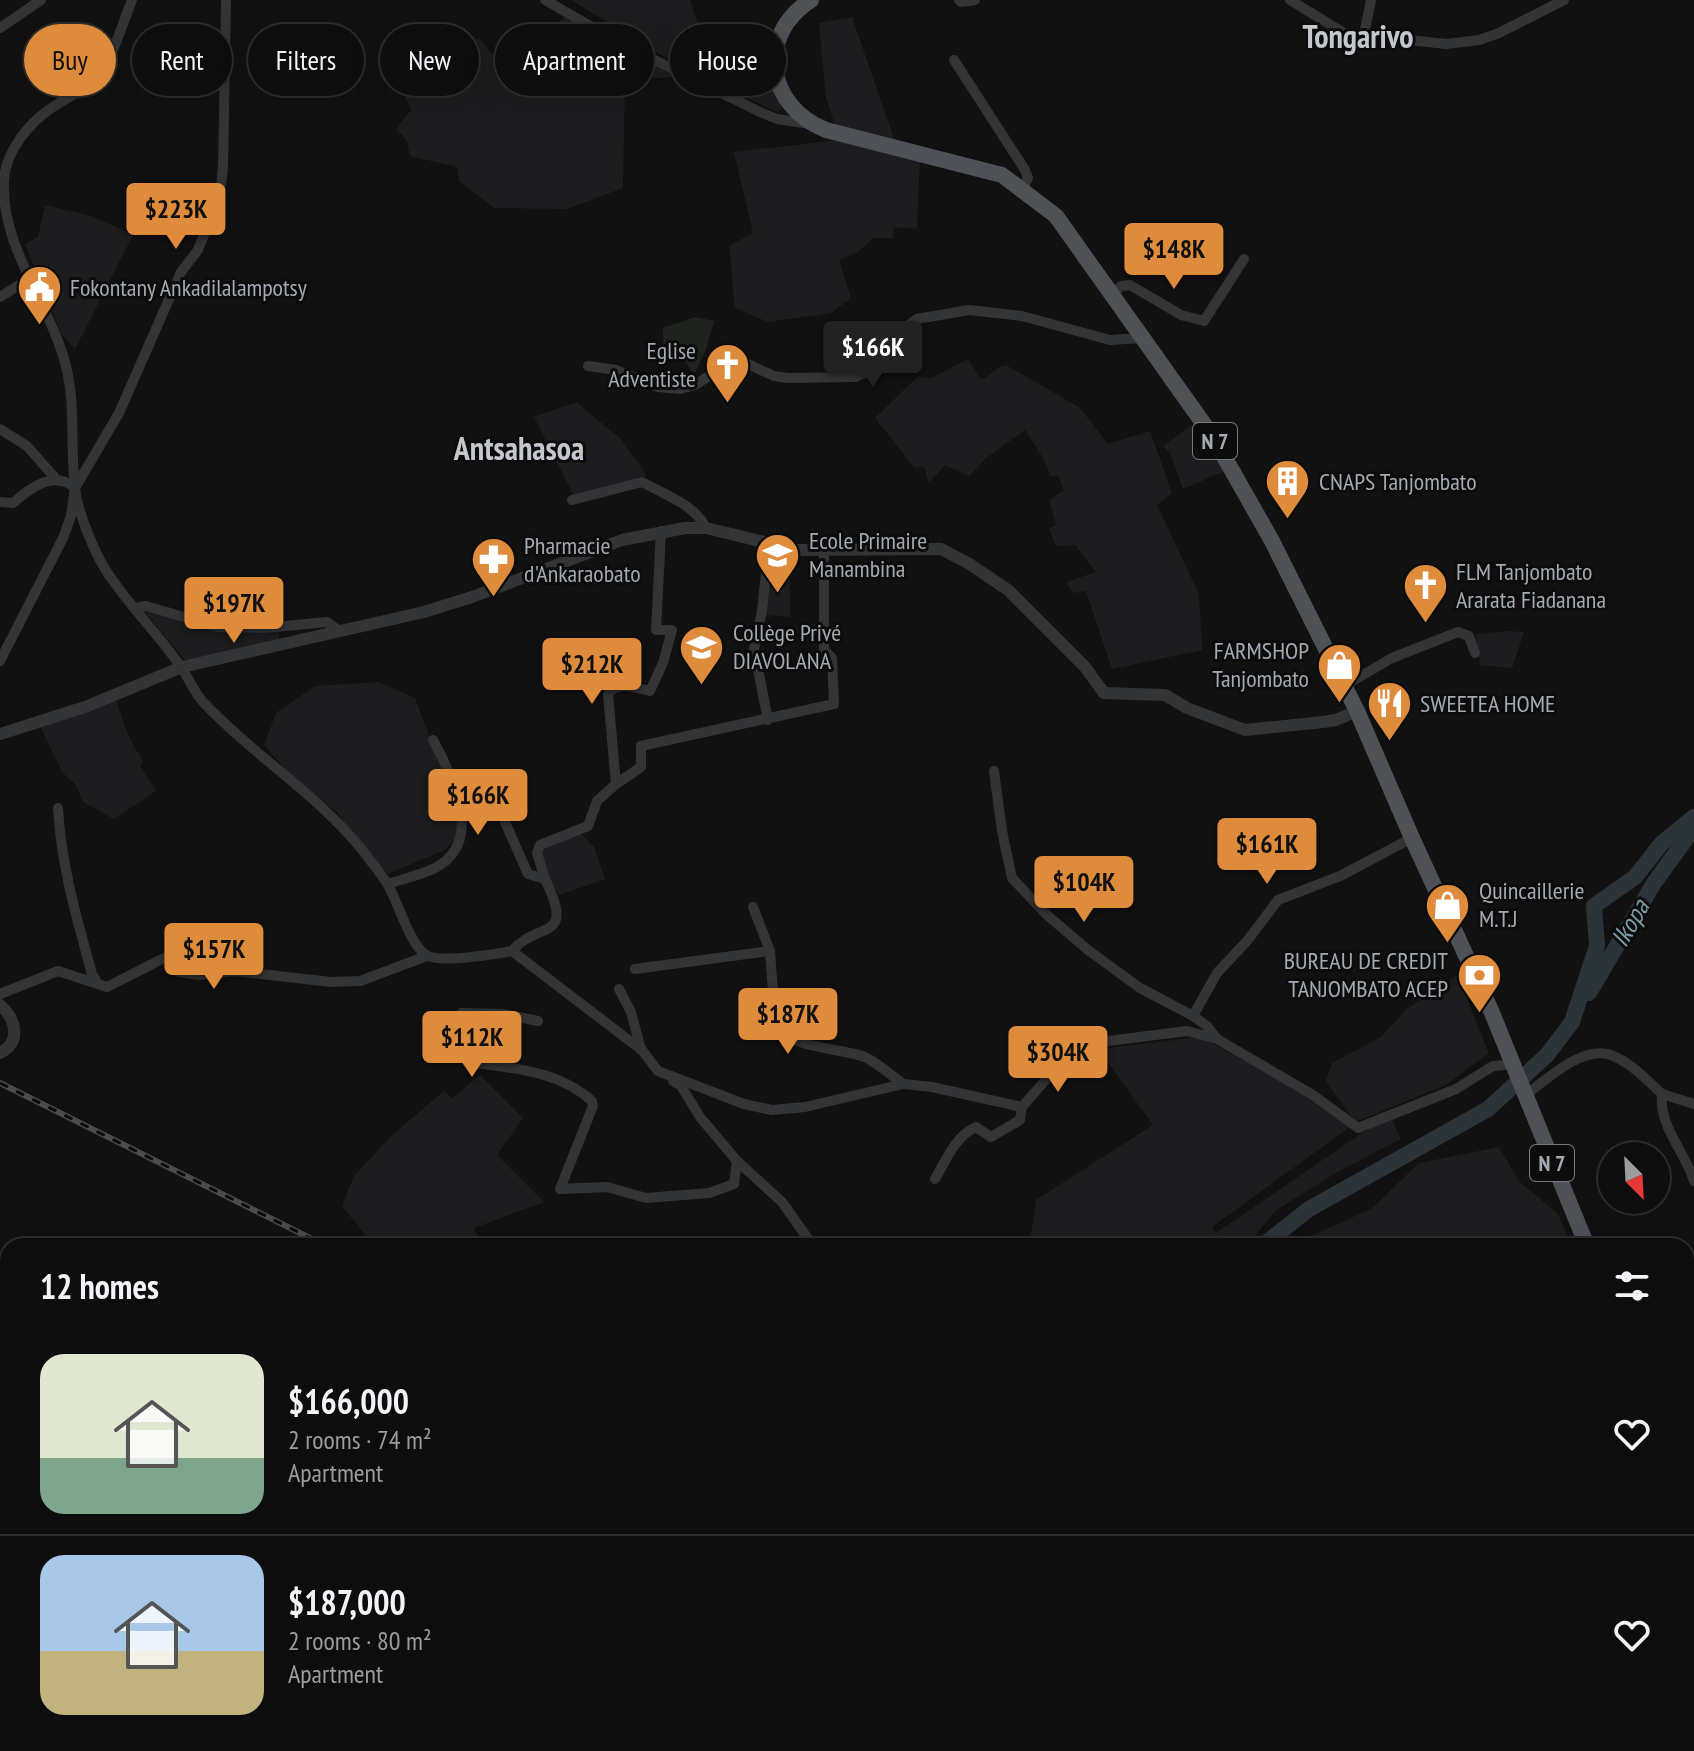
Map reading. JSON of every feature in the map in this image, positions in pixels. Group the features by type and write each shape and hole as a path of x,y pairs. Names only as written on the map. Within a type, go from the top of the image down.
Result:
{"main road":[{"path":"810,124 789,104 777,83 773,66 778,41 788,19 811,0"},
{"name":"N 7","path":"810,124 1002,175 1022,189 1056,216 1213,437 1272,541 1357,711 1520,1079 1584,1238"}],"street":[{"path":"0,28 41,0"},
{"path":"132,0 99,75 86,88 49,109 29,126 11,154 4,178 3,212 66,364 73,411 75,488 79,511 105,569 182,667 202,701 330,814 388,884 418,946 427,956"},
{"path":"0,661 63,538 71,516 75,488 119,413 181,272 198,250 220,194 226,0"},
{"path":"545,0 618,42 760,112 777,119 810,124"},
{"path":"959,0 975,0"},
{"path":"1290,0 1337,30 1446,44 1479,40 1499,33 1564,0"},
{"path":"1364,35 1371,0"},
{"path":"954,60 1025,170 1028,178 1022,189"},
{"path":"1112,295 1121,286 1130,285 1181,315 1204,321 1244,259"},
{"path":"0,297 29,279"},
{"path":"588,366 616,370 658,387 680,389 695,385 729,363 748,364 774,376 788,378 856,377 879,366 897,333 917,319 969,310 1022,316 1074,333 1110,340 1142,338"},
{"path":"0,429 27,446 56,479"},
{"path":"0,502 13,503 25,492 56,479 66,481 75,488"},
{"path":"572,500 642,482 693,510 706,528"},
{"path":"0,734 85,707 182,667 424,612 622,540 661,531 706,528 797,550 941,549 1008,590 1085,667 1104,693 1165,695 1187,708 1245,730 1336,720 1357,711"},
{"path":"616,784 608,694 620,685 650,691 663,663 672,630 656,630 661,531"},
{"path":"768,720 754,649 762,611 769,545"},
{"path":"0,994 58,971 107,987 174,953 179,972 199,975 234,971 331,982 360,981 427,956 491,955 512,951 523,939 543,934 554,924 558,912 537,853 540,845 588,826 597,801 641,767 641,746 834,704 832,658 824,650 824,549"},
{"path":"136,608 146,606 218,627 264,628 327,622 340,631"},
{"path":"1344,686 1392,658 1458,632 1469,636 1475,653"},
{"path":"388,884 435,868 445,861 462,834 456,784 433,740"},
{"path":"994,771 1012,878 1047,915 1088,950 1140,988 1193,1016 1207,1026 1217,1039"},
{"path":"58,808 60,845 69,890 92,974 99,986"},
{"path":"505,822 528,874 545,879"},
{"path":"1193,1016 1217,973 1247,941 1278,900 1340,876 1412,838"},
{"path":"753,907 770,951 779,1020 787,1035 802,1044 820,1045 864,1057 903,1084"},
{"path":"512,951 642,1050 658,1071 681,1086 700,1117 737,1161 782,1202 807,1238"},
{"path":"635,969 770,951"},
{"path":"619,989 631,1012 642,1050"},
{"path":"0,1005 10,1013 15,1034 11,1046 0,1053"},
{"path":"538,1021 504,1014 461,1013 459,1017 467,1062 505,1065 559,1080 592,1101 593,1106 560,1189 607,1187 646,1198 709,1193 734,1184 737,1161"},
{"path":"935,1179 955,1145 969,1130 976,1127 991,1137 1020,1120 1022,1107 1076,1045 1187,1031 1217,1039 1313,1095 1358,1128 1456,1089 1493,1066 1520,1079 1593,1054 1608,1054 1633,1068 1662,1094 1694,1104"},
{"path":"658,1071 744,1104 772,1110 805,1107 903,1084 932,1087 1022,1107"},
{"path":"1662,1094 1661,1103 1669,1132 1694,1181"}],"shaded area":[{"path":"571,0 690,0 698,24 670,24 670,60 654,51 654,24 610,24"},
{"path":"564,16 579,24 558,24"},
{"path":"852,17 899,153 920,158 917,229 894,227 893,238 873,238 858,252 839,260 851,298 831,313 768,322 735,308 729,246 753,233 734,152 840,140 826,98 819,23"},
{"path":"479,38 495,57 495,96 625,96 623,188 567,209 494,208 459,181 457,167 410,156 407,141 396,128 411,110 405,96 479,96"},
{"path":"654,65 670,74 670,77 654,78"},
{"path":"743,96 778,96 783,108 777,112"},
{"path":"45,205 92,216 133,235 75,349 61,333 25,244 38,237"},
{"path":"695,317 714,321 694,375 683,358 664,358 663,328"},
{"path":"968,359 979,377 984,379 1006,365 1080,408 1108,444 1150,431 1172,493 1157,505 1199,594 1202,650 1112,669 1086,591 1073,593 1066,582 1096,572 1075,545 1056,546 1049,528 1056,525 1049,500 1064,490 1058,476 1050,476 1045,461 1025,430 986,458 969,476 945,465 929,483 924,467 914,467 875,418 918,376 932,378"},
{"path":"576,402 621,439 647,476 574,496 534,417"},
{"path":"1191,425 1225,471 1183,489 1170,453 1163,446"},
{"name":"Ecole Primaire Manambina","path":"770,572 790,573 790,617 764,615"},
{"path":"144,611 194,624 279,629 279,641 186,661"},
{"path":"1524,632 1512,668 1480,665 1476,634"},
{"path":"379,682 415,698 430,738 454,783 461,832 445,850 388,874 337,812 292,777 264,745 276,713 315,686"},
{"path":"115,698 129,737 143,762 140,766 156,791 114,819 83,802 76,785 62,772 39,724"},
{"path":"582,834 594,847 605,879 559,895 548,876 542,848"},
{"path":"1457,975 1489,1053 1446,1085 1355,1122 1326,1081 1332,1063 1381,1037 1407,1009"},
{"path":"1200,1037 1315,1098 1354,1124 1212,1227 1216,1233 1362,1133 1391,1118 1401,1139 1339,1171 1275,1211 1253,1238 1030,1238 1036,1200 1153,1125 1098,1049"},
{"path":"480,1075 523,1118 497,1155 544,1202 474,1228 479,1238 368,1238 342,1206 354,1176 393,1134 444,1091 452,1098"},
{"path":"1499,1147 1519,1181 1558,1214 1568,1238 1306,1238 1371,1209 1419,1163"}],"waterway":[{"path":"1272,1238 1309,1209 1488,1109 1547,1055 1572,1022 1597,946 1594,906 1635,877 1662,843 1694,817"},
{"name":"Ikopa","path":"1589,993 1654,883 1694,828"}],"railway":[{"path":"0,1083 310,1238"}],"place":[{"name":"Fokontany Ankadilalampotsy","path":"39,327"},
{"name":"Eglise Adventiste","path":"727,404"},
{"name":"CNAPS Tanjombato","path":"1288,521"},
{"name":"Ecole Primaire Manambina","path":"778,594"},
{"name":"Pharmacie d'Ankaraobato","path":"493,599"},
{"name":"FLM Tanjombato Ararata Fiadanana","path":"1425,625"},
{"name":"Collège Privé DIAVOLANA","path":"702,686"},
{"name":"FARMSHOP Tanjombato","path":"1340,704"},
{"name":"SWEETEA HOME","path":"1389,743"},
{"name":"Quincaillerie M.T.J","path":"1448,944"},
{"name":"BUREAU DE CREDIT TANJOMBATO ACEP","path":"1479,1014"}],"district":[{"name":"Tongarivo","path":"1358,37"},
{"name":"Antsahasoa","path":"519,449"}]}
